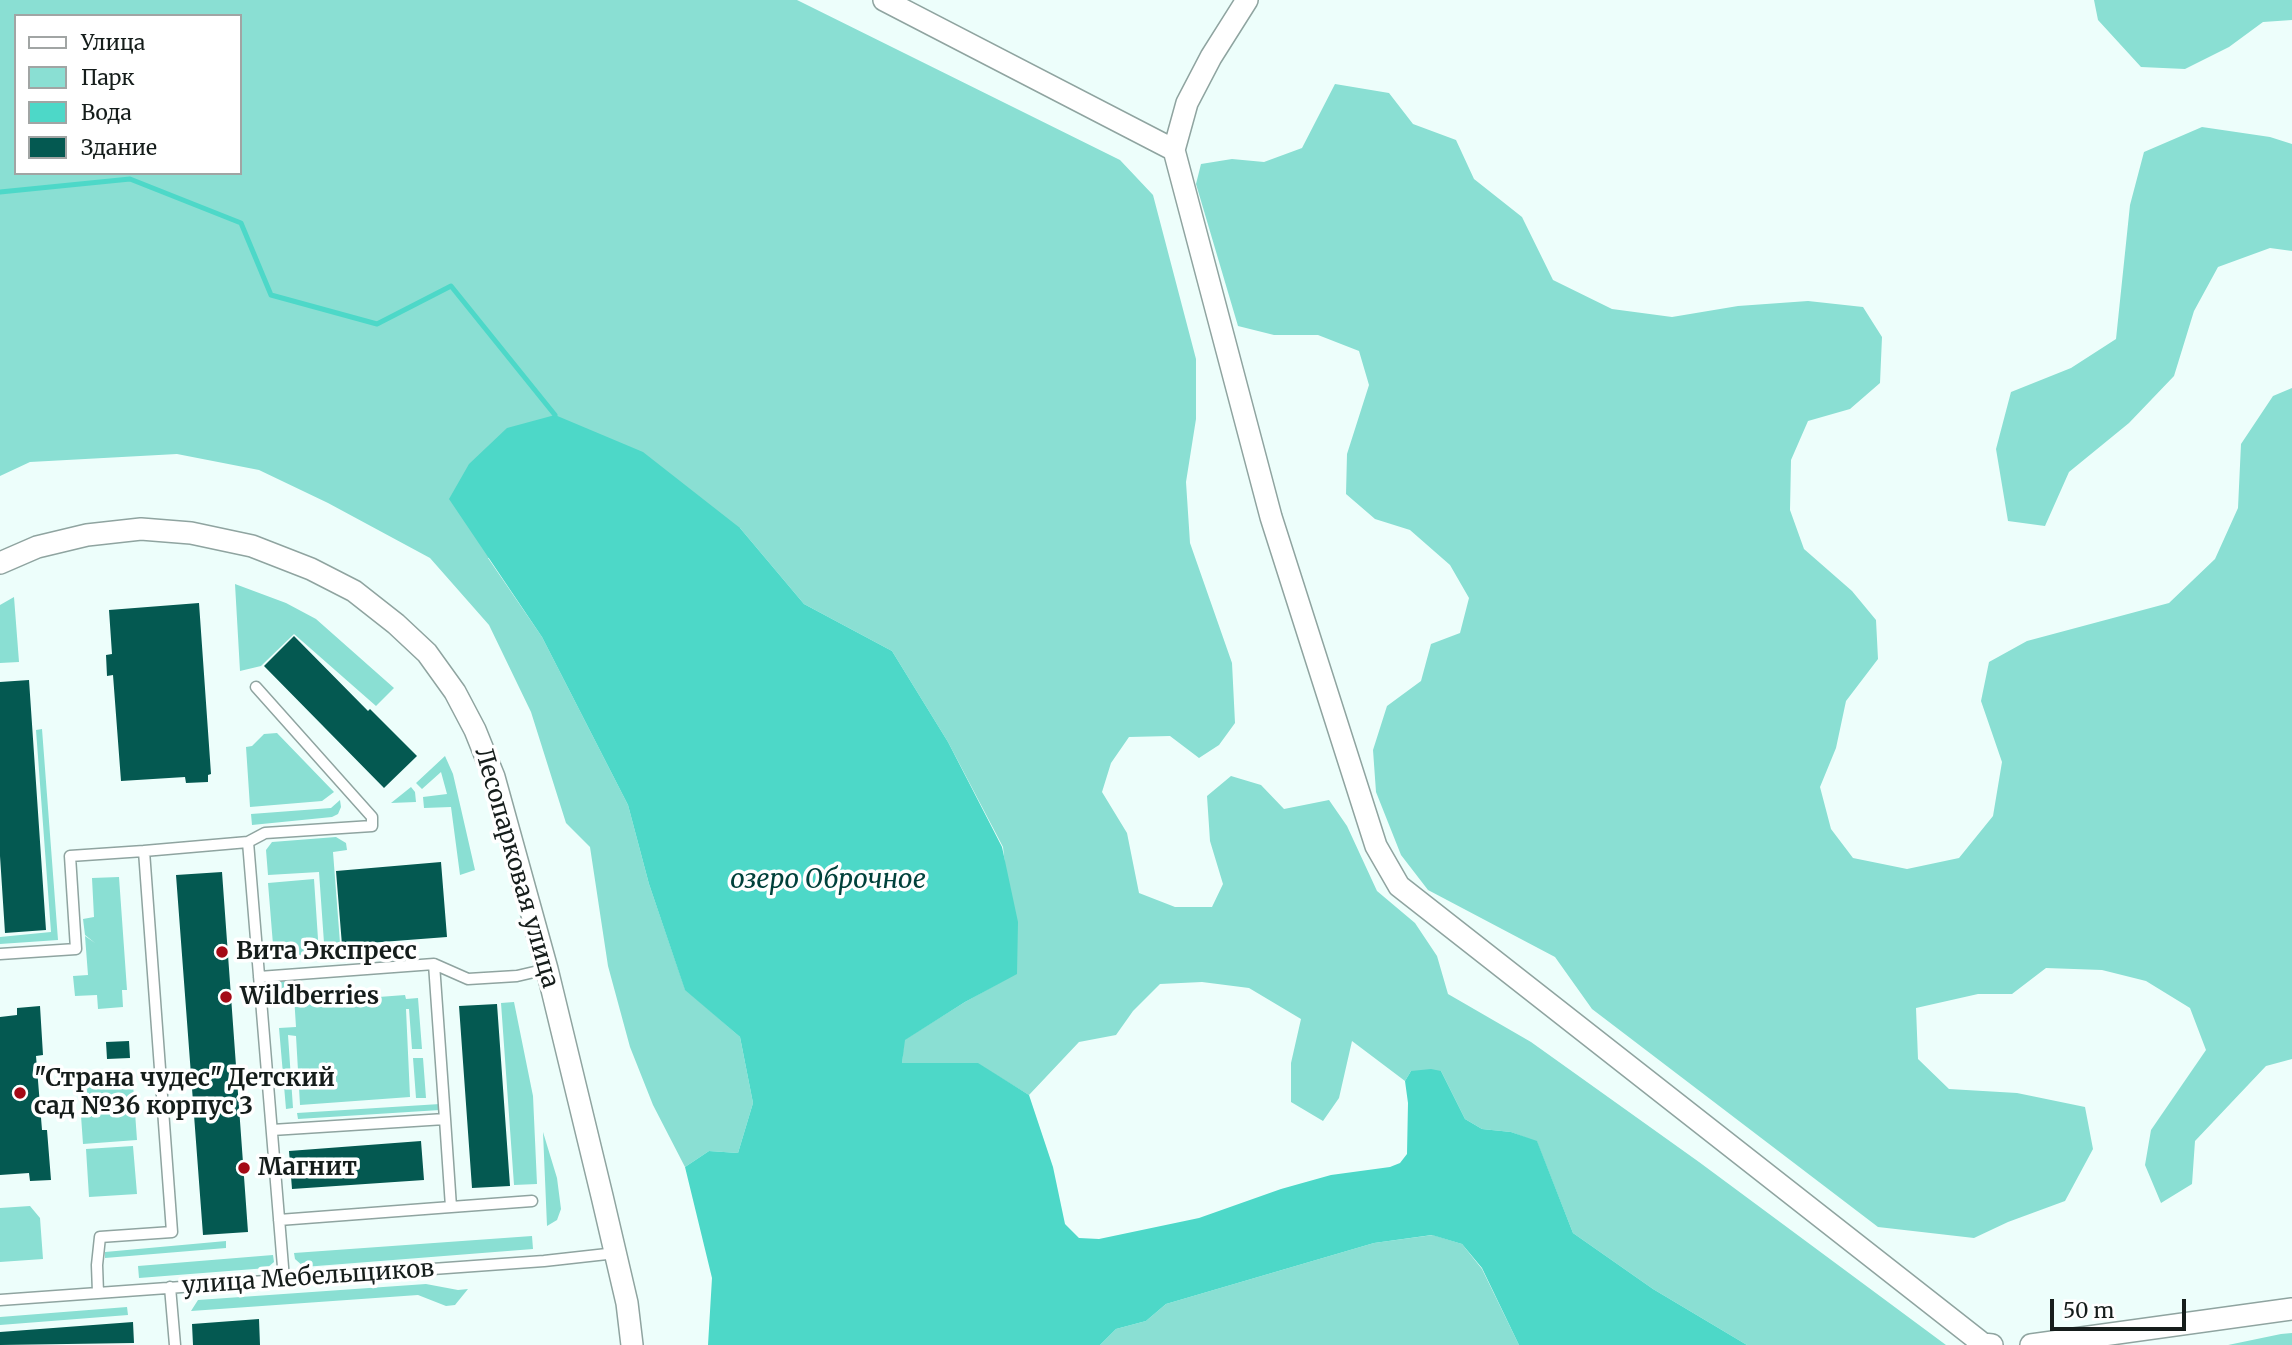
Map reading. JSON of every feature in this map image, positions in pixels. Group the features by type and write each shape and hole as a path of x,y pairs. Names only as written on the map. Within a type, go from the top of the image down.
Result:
{"street":[{"path":"884,0 1174,150"},
{"path":"1247,0 1211,57 1187,103 1174,150 1271,517 1376,846 1399,886 1983,1344 1992,1345"},
{"name":"Лесопарковая улица","path":"0,563 37,547 87,535 141,529 191,533 252,547 311,569 354,592 396,624 427,653 455,692 475,730 494,777 547,970 616,1253 627,1303 632,1345"},
{"path":"2031,1345 2292,1309"}],"lane":[{"path":"0,954 76,949 71,856 248,842 265,833 372,826 372,817 256,687"},
{"path":"248,842 284,1279"},
{"path":"98,1293 100,1237 172,1232 144,851"},
{"path":"259,977 434,964 468,979 517,976 547,970"},
{"path":"434,964 452,1207"},
{"path":"272,1130 445,1119"},
{"path":"279,1220 532,1201"},
{"name":"улица Мебельщиков","path":"0,1300 544,1261 616,1253"},
{"path":"170,1287 175,1345"}],"green space":[{"path":"0,0 797,0 1120,160 1153,195 1196,359 1196,419 1186,482 1190,543 1232,663 1235,723 1219,745 1199,758 1170,736 1129,737 1111,763 1102,792 1127,833 1139,893 1175,907 1212,907 1223,884 1210,841 1207,796 1231,776 1261,785 1284,809 1329,800 1347,826 1377,891 1415,923 1437,956 1448,994 1531,1042 1699,1162 1946,1345 1747,1345 1653,1289 1573,1233 1537,1142 1511,1132 1482,1129 1465,1119 1441,1071 1411,1071 1405,1081 1352,1041 1339,1098 1323,1121 1291,1102 1291,1063 1301,1019 1249,988 1202,982 1160,984 1133,1011 1116,1035 1079,1042 1029,1095 978,1064 902,1063 904,1040 1017,973 1003,847 948,742 892,651 804,604 740,528 488,558 542,637 628,805 649,884 685,989 740,1037 753,1103 738,1153 709,1151 685,1167 653,1105 630,1047 608,966 590,847 566,823 531,712 489,625 430,558 328,503 259,470 177,454 30,462 0,476"},
{"path":"2094,0 2292,0 2292,20 2263,22 2229,47 2185,69 2141,67 2098,20"},
{"path":"1335,84 1389,93 1413,124 1456,140 1474,179 1522,217 1553,280 1612,309 1672,317 1738,306 1808,301 1863,307 1882,337 1880,383 1850,409 1808,421 1791,460 1790,510 1804,549 1852,591 1876,620 1878,659 1846,701 1836,748 1820,787 1831,829 1853,858 1907,869 1959,858 1993,816 2002,762 1981,701 1989,662 2027,641 2169,603 2215,559 2238,508 2241,444 2273,396 2292,388 2292,1059 2266,1066 2195,1141 2192,1184 2161,1203 2145,1165 2151,1130 2206,1050 2190,1008 2146,981 2102,970 2046,968 2012,994 1978,994 1916,1008 1918,1059 1949,1089 2017,1093 2085,1107 2093,1149 2065,1201 1974,1238 1878,1227 1592,1009 1555,957 1428,890 1401,855 1376,792 1373,750 1387,706 1421,681 1431,644 1460,633 1469,598 1450,565 1410,530 1375,519 1346,494 1347,454 1369,385 1359,351 1318,335 1274,335 1238,326 1196,184 1201,164 1232,159 1264,162 1302,148"},
{"path":"2202,127 2270,137 2292,144 2292,251 2270,248 2218,267 2194,311 2174,376 2129,423 2069,472 2045,526 2008,521 1996,449 2011,392 2071,368 2116,339 2130,205 2144,152"},
{"path":"235,584 286,603 316,619 394,688 376,706 294,634 261,666 240,671"},
{"path":"14,597 19,662 0,663 0,605"},
{"path":"42,729 58,940 0,944 0,937 51,932 36,730"},
{"path":"277,733 334,792 322,801 250,807 246,747 252,746 264,734"},
{"path":"445,756 453,774 475,870 460,875 451,807 424,808 423,797 447,794 441,772 422,789 416,783"},
{"path":"411,787 415,792 416,802 391,803"},
{"path":"340,800 338,814 332,817 252,825 251,814 331,808"},
{"path":"336,837 346,843 347,850 333,852 341,956 325,957 319,872 268,875 266,850 272,842"},
{"path":"119,877 127,990 122,990 123,1007 98,1009 97,995 75,996 73,976 88,975 85,936 95,943 85,935 83,919 94,917 92,878"},
{"path":"314,879 319,954 274,957 268,883"},
{"path":"294,981 296,1000 325,998 326,1001 405,995 406,999 418,998 422,1049 412,1049 409,1009 406,1009 410,1097 300,1105 296,1036 288,1035 293,1108 286,1109 279,1028 296,1027 294,996 276,996 275,982"},
{"path":"514,1002 533,1096 537,1184 514,1185 501,1003"},
{"path":"413,1058 423,1058 426,1098 416,1098"},
{"path":"132,1070 137,1140 83,1144 78,1073"},
{"path":"440,1104 440,1110 298,1119 297,1113"},
{"path":"543,1132 557,1178 561,1209 557,1220 547,1226"},
{"path":"133,1146 137,1194 89,1197 86,1149"},
{"path":"30,1206 40,1218 43,1259 0,1262 0,1208"},
{"path":"1433,1235 1462,1244 1482,1269 1519,1345 1100,1345 1116,1329 1146,1321 1166,1304 1374,1243"},
{"path":"532,1236 533,1249 304,1267 295,1259 294,1253"},
{"path":"226,1241 226,1248 105,1258 105,1252"},
{"path":"273,1255 274,1262 267,1268 139,1278 138,1266"},
{"path":"426,1284 458,1290 468,1289 455,1305 446,1306 418,1295 191,1311 198,1300"},
{"path":"127,1307 128,1315 0,1325 0,1317"},
{"path":"2292,1333 2292,1345 2228,1345 2281,1334"}],"water":[{"name":"озеро Оброчное","path":"555,415 643,452 740,528 804,604 892,651 948,742 1002,847 1018,922 1017,974 965,1002 905,1040 902,1063 978,1063 1029,1095 1053,1167 1065,1224 1079,1238 1099,1239 1199,1218 1281,1189 1331,1175 1390,1167 1400,1163 1407,1154 1408,1103 1405,1081 1411,1071 1431,1069 1441,1071 1465,1119 1482,1129 1511,1132 1537,1141 1573,1233 1653,1289 1747,1345 1519,1345 1482,1268 1462,1244 1432,1235 1374,1243 1166,1304 1146,1321 1116,1329 1100,1345 708,1345 712,1278 685,1167 709,1151 738,1153 753,1103 740,1037 685,990 649,884 628,805 542,637 449,499 469,464 507,428"}],"building":[{"path":"199,603 211,774 208,775 208,782 186,783 185,777 121,781 113,675 107,676 106,655 112,654 109,610"},
{"path":"294,636 417,756 384,788 264,666"},
{"path":"29,680 46,930 5,933 0,856 0,682"},
{"path":"441,862 447,937 342,945 336,871"},
{"path":"222,872 248,1232 203,1235 176,875"},
{"path":"497,1004 510,1186 472,1188 459,1006"},
{"name":"\"Страна чудес\" Детский сад №36 корпус 3","path":"40,1006 43,1055 36,1056 42,1130 47,1130 51,1180 30,1181 29,1173 0,1175 0,1017 17,1015 17,1008"},
{"path":"129,1041 130,1058 107,1059 106,1042"},
{"path":"421,1141 424,1180 292,1189 289,1151"},
{"path":"259,1319 260,1345 193,1345 192,1324"},
{"path":"133,1322 134,1343 0,1345 0,1332"}],"waterway":[{"path":"0,192 130,179 241,223 271,295 377,324 451,286 555,415"}],"place":[{"name":"Вита Экспресс","path":"222,952"},
{"name":"Wildberries","path":"226,997"},
{"name":"\"Страна чудес\" Детский сад №36 корпус 3","path":"20,1093"},
{"name":"Магнит","path":"244,1168"}]}
